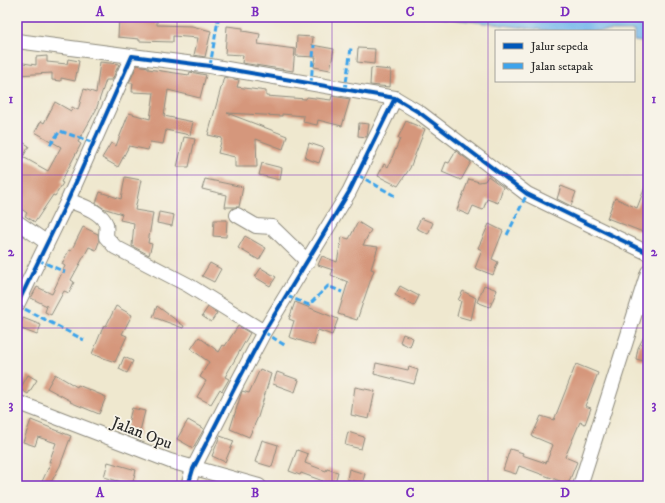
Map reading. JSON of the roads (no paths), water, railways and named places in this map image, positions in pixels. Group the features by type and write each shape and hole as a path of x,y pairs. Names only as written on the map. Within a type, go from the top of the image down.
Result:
{"street":[{"path":"17,41 210,66 395,98 420,113 528,194 648,253"},
{"path":"17,305 46,242 68,200 132,56"},
{"path":"188,486 193,469 264,332 308,262 348,192 395,98"},
{"path":"68,200 98,214 107,226 106,237 115,247 181,281 264,332"},
{"path":"237,215 256,226 272,228 308,262"},
{"path":"17,222 46,242"},
{"path":"580,486 648,272"},
{"name":"Jalan Opu","path":"17,402 128,446 193,469 259,486"}],"water":[{"path":"436,17 648,17 648,43 635,41 635,30 543,30"}]}
